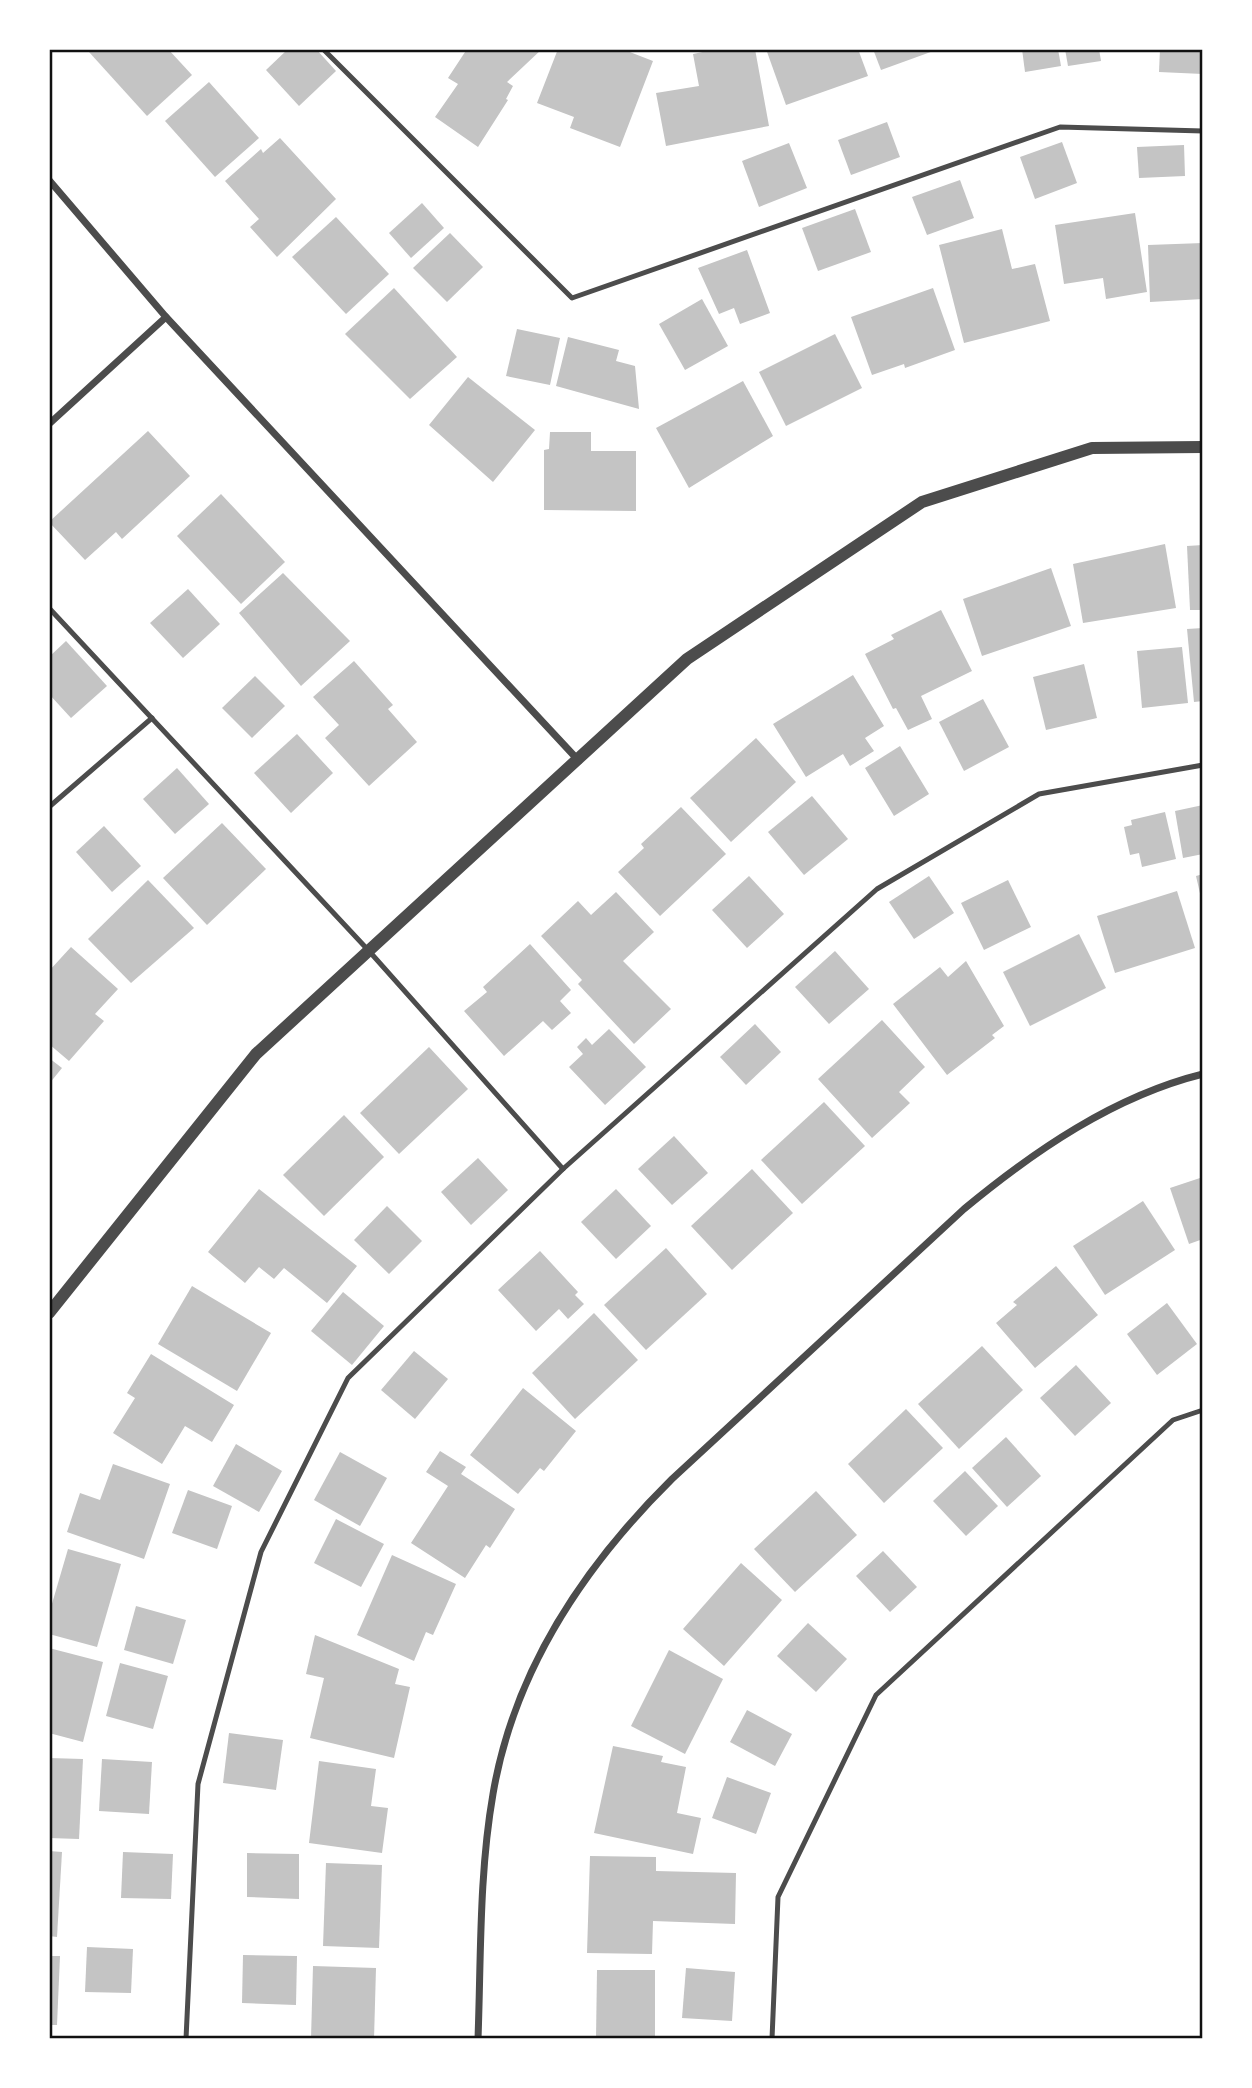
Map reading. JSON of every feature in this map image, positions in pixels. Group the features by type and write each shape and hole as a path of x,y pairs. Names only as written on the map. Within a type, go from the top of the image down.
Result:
{"street":[{"path":"49,180 166,317 579,761"},
{"path":"49,424 166,317"},
{"path":"49,1313 256,1054 579,761 687,659 922,502 1092,448 1203,447"},
{"path":"478,2039 486,1844 505,1742 523,1691 549,1636 584,1577 637,1513 672,1479 964,1209 1011,1170 1100,1116 1146,1094 1203,1074"}],"lane":[{"path":"323,49 572,298 1060,127 1203,131"},
{"path":"49,608 369,951 563,1169"},
{"path":"49,807 152,718"},
{"path":"186,2039 198,1784 261,1552 348,1378 563,1169 877,889 1039,794 1203,765"},
{"path":"772,2039 778,1897 876,1695 1173,1420 1203,1410"}],"building":[{"path":"92,49 168,49 192,75 147,116 89,52"},
{"path":"288,49 316,49 336,71 299,106 266,70"},
{"path":"467,49 542,49 507,82 513,86 506,99 508,100 478,147 435,117 458,84 448,78"},
{"path":"558,49 589,49 597,52 599,49 622,49 653,61 620,147 570,128 574,117 537,103"},
{"path":"717,49 755,49 769,126 666,146 656,93 699,86 693,54"},
{"path":"766,49 858,49 868,76 786,105"},
{"path":"873,49 939,49 881,70"},
{"path":"1022,49 1058,49 1061,66 1025,72"},
{"path":"1065,49 1099,49 1101,61 1068,66"},
{"path":"1160,49 1203,49 1203,74 1159,72"},
{"path":"209,82 259,138 215,177 165,121"},
{"path":"887,122 900,157 851,175 838,140"},
{"path":"280,138 336,199 277,257 250,227 259,219 225,181 261,149 263,153"},
{"path":"1062,142 1077,183 1035,199 1020,157"},
{"path":"789,143 807,188 759,207 742,161"},
{"path":"1184,145 1185,176 1139,178 1137,147"},
{"path":"960,180 974,218 927,235 912,197"},
{"path":"422,203 444,228 411,258 389,233"},
{"path":"855,209 871,252 818,271 802,228"},
{"path":"1135,213 1147,292 1106,299 1103,278 1064,284 1055,225"},
{"path":"336,217 389,274 346,314 292,257"},
{"path":"1002,229 1012,269 1035,264 1050,321 964,343 939,245"},
{"path":"450,233 483,267 447,302 413,268"},
{"path":"1203,243 1203,299 1150,302 1148,245"},
{"path":"747,250 770,313 740,324 734,308 719,314 698,268"},
{"path":"394,288 457,357 410,399 345,334"},
{"path":"933,288 955,350 905,368 904,364 872,375 851,317"},
{"path":"702,299 728,346 685,370 659,324"},
{"path":"517,329 560,338 550,385 506,376"},
{"path":"835,334 862,388 786,426 759,372"},
{"path":"568,337 619,350 616,361 635,366 639,409 556,386"},
{"path":"468,377 535,430 493,482 429,425"},
{"path":"743,381 773,436 689,488 656,428"},
{"path":"148,431 190,476 122,539 116,532 85,560 49,522"},
{"path":"550,432 591,432 591,451 636,451 636,511 544,510 544,450 549,449"},
{"path":"221,494 285,562 241,604 177,536"},
{"path":"1165,544 1176,608 1083,623 1073,564"},
{"path":"1203,545 1203,610 1190,610 1187,546"},
{"path":"1051,568 1071,626 982,656 963,599"},
{"path":"283,573 350,641 301,686 239,613"},
{"path":"188,589 220,624 183,658 150,623"},
{"path":"941,610 972,671 921,696 932,719 908,730 896,708 893,709 865,654 894,639 891,635"},
{"path":"1203,628 1203,701 1194,702 1187,629"},
{"path":"66,641 107,686 71,718 49,694 49,657"},
{"path":"1182,647 1188,703 1142,708 1137,651"},
{"path":"354,661 393,705 388,709 417,742 369,786 325,738 339,725 313,697"},
{"path":"1084,664 1097,718 1046,730 1033,677"},
{"path":"853,675 884,726 865,738 874,751 850,766 843,754 806,777 773,724"},
{"path":"255,676 285,706 252,738 222,708"},
{"path":"983,699 1009,747 964,771 939,722"},
{"path":"297,734 333,773 291,813 254,773"},
{"path":"756,738 796,782 731,842 690,798"},
{"path":"900,746 929,794 894,816 865,768"},
{"path":"177,768 209,804 175,834 143,799"},
{"path":"812,796 848,839 804,875 768,832"},
{"path":"1203,805 1203,854 1183,858 1175,811"},
{"path":"681,807 726,854 660,916 618,872 644,848 641,844"},
{"path":"1165,812 1176,859 1142,867 1139,853 1130,855 1124,827 1132,825 1131,820"},
{"path":"222,823 266,869 207,925 163,878"},
{"path":"104,826 141,866 112,892 76,852"},
{"path":"1203,874 1203,902 1202,902 1196,876"},
{"path":"749,876 784,914 747,948 712,910"},
{"path":"929,876 954,913 914,939 889,902"},
{"path":"148,880 194,928 131,983 88,939"},
{"path":"1008,880 1031,927 984,950 961,903"},
{"path":"1177,891 1195,948 1115,973 1097,916"},
{"path":"616,892 654,932 623,961 671,1009 634,1044 578,984 582,980 541,936 578,901 591,915"},
{"path":"1079,934 1106,988 1030,1026 1003,972"},
{"path":"530,944 571,990 560,1001 571,1013 552,1030 543,1021 504,1056 464,1011 487,992 483,987"},
{"path":"71,947 118,989 95,1014 104,1021 69,1061 49,1044 49,971"},
{"path":"835,951 869,989 829,1024 795,987"},
{"path":"966,961 1004,1026 992,1035 995,1038 947,1075 893,1004 940,967 948,977"},
{"path":"882,1020 925,1067 899,1092 910,1103 872,1138 818,1079"},
{"path":"755,1024 781,1052 746,1085 720,1057"},
{"path":"609,1029 646,1067 605,1105 569,1067 583,1054 577,1047 586,1038 592,1045"},
{"path":"429,1047 468,1089 399,1154 360,1113"},
{"path":"49,1058 62,1068 49,1084"},
{"path":"824,1102 865,1146 802,1204 761,1160"},
{"path":"344,1115 384,1157 324,1216 283,1175"},
{"path":"674,1136 708,1173 672,1205 638,1169"},
{"path":"478,1158 508,1190 471,1225 441,1192"},
{"path":"752,1169 793,1213 732,1270 691,1226"},
{"path":"1203,1177 1203,1239 1189,1244 1170,1188"},
{"path":"259,1189 357,1266 327,1303 284,1268 274,1279 259,1267 245,1283 208,1252"},
{"path":"616,1189 651,1226 616,1259 581,1222"},
{"path":"1143,1201 1175,1250 1105,1295 1073,1246"},
{"path":"387,1206 422,1241 389,1274 354,1240"},
{"path":"666,1248 707,1294 646,1350 604,1305"},
{"path":"540,1251 578,1292 575,1295 584,1304 568,1319 559,1309 536,1331 498,1290"},
{"path":"1056,1266 1098,1315 1035,1368 996,1323 1017,1305 1013,1302"},
{"path":"192,1286 271,1333 237,1391 158,1344"},
{"path":"343,1292 384,1326 352,1365 311,1331"},
{"path":"1167,1303 1197,1344 1157,1375 1127,1334"},
{"path":"594,1313 638,1360 575,1419 532,1373"},
{"path":"982,1346 1023,1390 959,1449 918,1404"},
{"path":"414,1351 448,1379 415,1419 381,1390"},
{"path":"151,1354 234,1405 212,1442 185,1426 162,1464 113,1433 135,1398 127,1393"},
{"path":"1076,1365 1111,1403 1075,1436 1040,1398"},
{"path":"523,1388 576,1431 544,1471 540,1468 518,1494 470,1455"},
{"path":"906,1409 943,1448 884,1503 848,1464"},
{"path":"1006,1437 1041,1476 1007,1507 972,1468"},
{"path":"236,1444 282,1471 259,1512 213,1486"},
{"path":"440,1451 466,1467 461,1474 515,1509 490,1548 486,1545 465,1578 411,1543 448,1486 426,1472"},
{"path":"340,1452 387,1478 360,1526 314,1500"},
{"path":"113,1464 170,1484 144,1559 67,1532 80,1493 100,1500"},
{"path":"965,1471 998,1506 966,1536 933,1501"},
{"path":"188,1490 232,1506 217,1549 172,1533"},
{"path":"816,1491 857,1535 795,1592 754,1549"},
{"path":"336,1519 384,1544 361,1587 314,1563"},
{"path":"68,1549 121,1564 97,1647 49,1634 49,1614"},
{"path":"883,1551 917,1587 890,1612 856,1576"},
{"path":"392,1555 456,1584 433,1635 426,1632 414,1661 357,1635"},
{"path":"741,1563 782,1600 724,1666 683,1629"},
{"path":"136,1606 186,1620 173,1664 124,1650"},
{"path":"808,1623 847,1659 816,1692 777,1656"},
{"path":"315,1635 399,1669 395,1684 410,1687 394,1758 310,1738 324,1678 306,1674"},
{"path":"49,1648 103,1662 83,1742 49,1733"},
{"path":"669,1650 723,1679 685,1754 631,1726"},
{"path":"120,1663 168,1676 153,1729 106,1716"},
{"path":"747,1710 792,1734 775,1766 730,1742"},
{"path":"229,1733 283,1740 276,1790 223,1783"},
{"path":"613,1746 663,1756 661,1762 686,1767 677,1813 701,1818 693,1854 594,1833"},
{"path":"49,1758 83,1759 79,1839 49,1838"},
{"path":"102,1759 152,1762 149,1814 99,1811"},
{"path":"319,1761 376,1769 371,1806 388,1808 382,1853 309,1843"},
{"path":"727,1777 771,1793 756,1834 712,1818"},
{"path":"49,1851 62,1852 57,1937 49,1936"},
{"path":"123,1852 173,1854 171,1899 121,1898"},
{"path":"247,1853 299,1854 299,1899 247,1897"},
{"path":"590,1856 656,1857 656,1871 736,1873 735,1924 653,1921 652,1954 587,1953"},
{"path":"326,1863 382,1865 379,1948 323,1946"},
{"path":"87,1947 133,1949 131,1993 85,1992"},
{"path":"243,1955 297,1956 296,2005 242,2003"},
{"path":"49,1956 60,1956 57,2025 49,2025"},
{"path":"313,1966 376,1968 374,2039 311,2039"},
{"path":"686,1968 735,1972 732,2021 682,2018"},
{"path":"597,1970 655,1970 655,2039 596,2039"}]}
